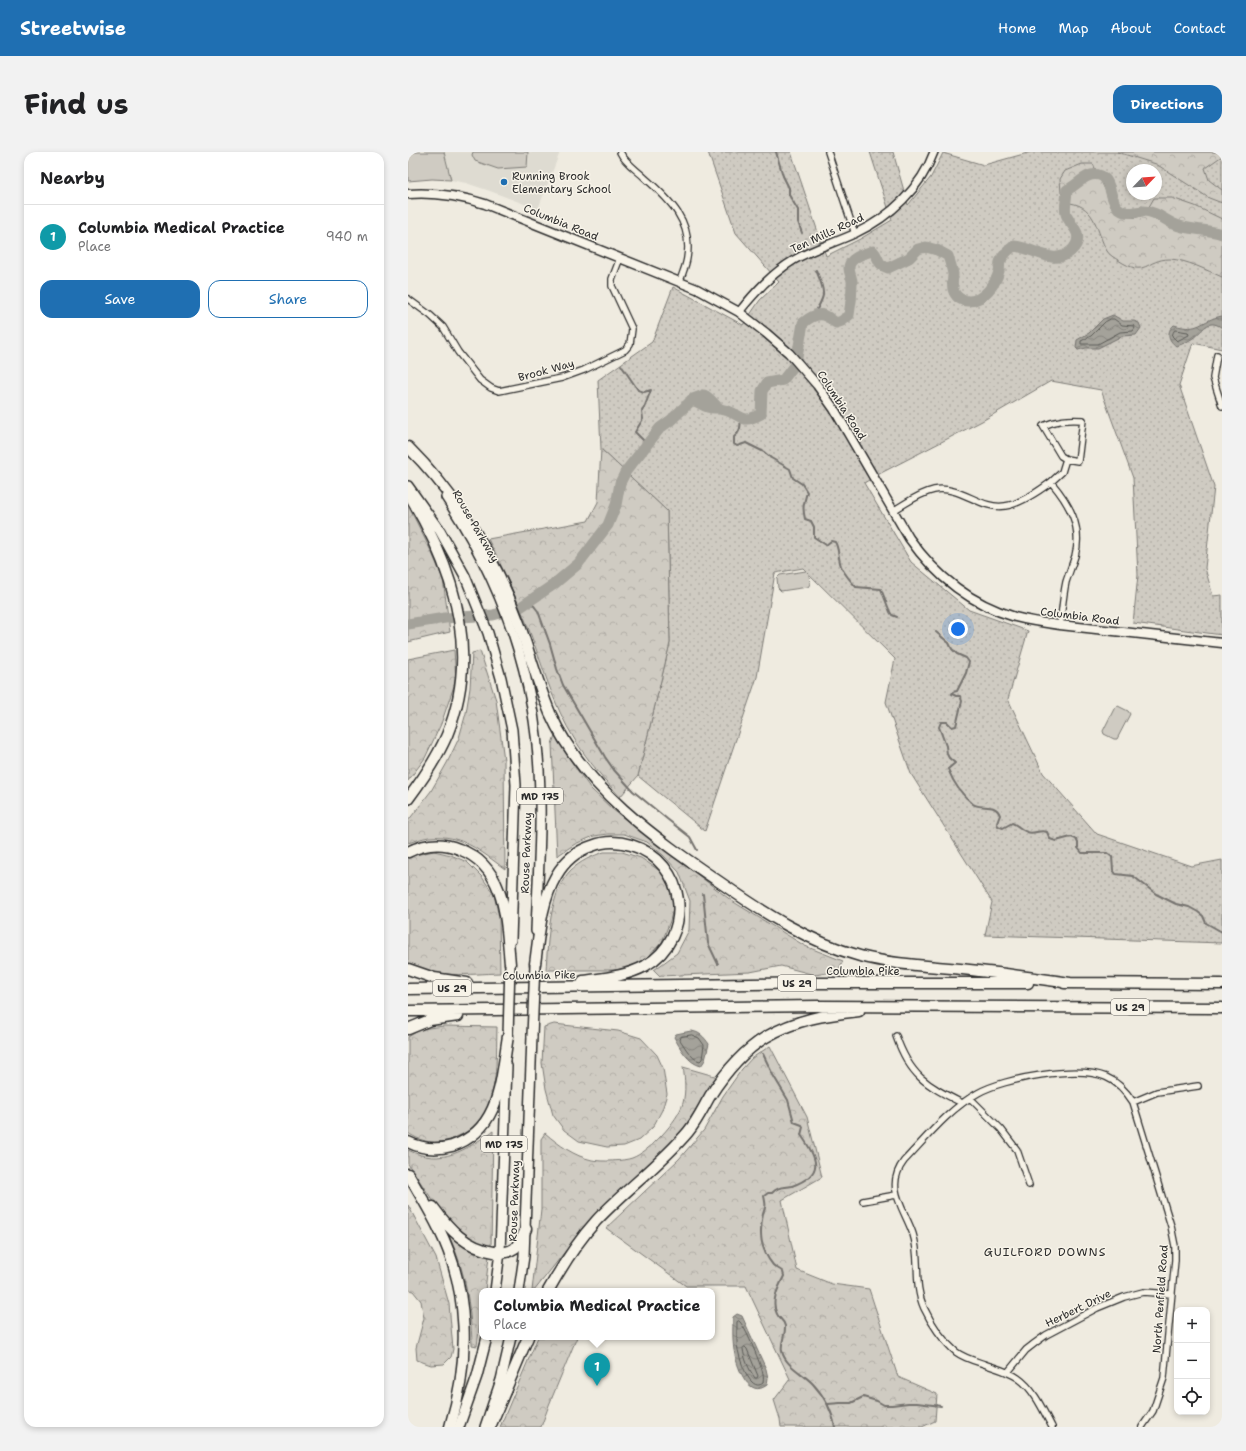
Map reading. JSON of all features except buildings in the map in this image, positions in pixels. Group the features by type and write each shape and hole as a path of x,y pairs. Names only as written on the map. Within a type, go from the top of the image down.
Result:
{"highway":[{"path":"408,447 428,466 448,492 479,539 502,592 551,715 568,745 593,779 638,823 746,900 798,932 819,942 858,956 885,962 978,970 1070,983"},
{"path":"408,493 432,536 456,601 462,634 463,665 461,684 453,718 447,735 427,773 408,800"},
{"path":"524,988 623,974 644,966 659,955 665,948 675,930 678,911 676,891 673,881 664,866 656,858 645,851 637,847 618,842 596,844 572,857 559,870 548,894 542,915 535,964"},
{"path":"408,852 429,845 442,845 465,851 483,864 495,882 504,906 510,964"},
{"path":"408,970 434,978 497,988"},
{"name":"Columbia Pike","path":"408,988 524,988 818,983 1222,984"},
{"path":"550,1288 562,1266 583,1237 613,1204 664,1157 685,1135 727,1073 754,1046 775,1033 808,1019 820,1016 910,1005"},
{"name":"US 29","path":"408,1011 910,1005 1222,1008"},
{"path":"408,1029 430,1020 496,1011"},
{"path":"408,1142 424,1148 436,1149 465,1141 480,1129 492,1112 500,1091 508,1036"},
{"path":"408,1173 440,1218 456,1235 474,1247 487,1251 509,1252 516,1247 526,1229"},
{"path":"408,1173 438,1228 454,1268 460,1296 464,1330 463,1367 458,1401 450,1427"},
{"path":"490,1427 527,1340"}],"main road":[{"name":"Columbia Road","path":"408,194 444,194 475,201 680,282 739,312 789,353 817,385 834,409 908,538 928,563 969,596 984,605 1016,617 1060,625 1222,643"},
{"name":"Rouse Parkway","path":"408,447 444,495 474,542 502,592"},
{"name":"Rouse Parkway","path":"408,486 440,531 465,576 488,633 507,704 515,759 516,813 500,1252 495,1288"},
{"name":"Rouse Parkway","path":"516,628 530,699 538,755 540,819 526,1229 519,1288"},
{"path":"459,1427 477,1376 486,1340"},
{"path":"485,1427 500,1380 510,1340"}],"street":[{"path":"620,152 627,162 668,199 680,216 686,232 687,259 680,282"},
{"path":"828,152 855,234"},
{"name":"Ten Mills Road","path":"739,312 754,294 781,268 819,247 855,234 888,214 904,199 925,171 934,152"},
{"name":"Brook Way","path":"408,299 430,315 442,327 465,362 486,385 499,392 548,382 577,373 621,352 628,347 632,329 612,286 612,279 620,258"},
{"path":"1217,355 1213,378 1222,406"},
{"path":"1062,420 1083,420 1078,461 1066,459 1061,456 1043,426 1062,420"},
{"path":"893,511 922,494 935,490 951,490 966,494 985,504 1005,506 1021,500 1051,482 1062,472 1066,459"},
{"path":"1051,482 1071,510 1077,540 1075,554 1066,583 1060,625"},
{"path":"896,1036 903,1054 916,1073 932,1087 962,1103"},
{"name":"North Penfield Road","path":"896,1195 895,1181 900,1166 946,1117 962,1103 989,1087 1018,1078 1036,1075 1089,1073 1111,1080 1124,1089 1132,1102 1176,1246 1164,1378 1153,1411 1142,1427"},
{"path":"1132,1102 1157,1092 1198,1086"},
{"path":"970,1098 1001,1129 1017,1150 1029,1185"},
{"path":"863,1201 896,1195 915,1241 918,1262 917,1284 924,1308 942,1337 957,1352 979,1363 1008,1372 1018,1378 1040,1405 1052,1427"},
{"name":"Herbert Drive","path":"1008,1372 1026,1350 1046,1335 1097,1308 1124,1297 1143,1292 1171,1294"}],"shaded area":[{"name":"Running Brook Elementary School","path":"444,152 560,152 538,209 466,183 451,180"}],"green space":[{"path":"408,152 444,152 451,180 432,179 408,181"},
{"path":"473,152 528,152 527,167 498,169 475,161 472,155"},
{"path":"708,152 791,152 826,256 860,239 892,220 870,152 893,152 908,205 931,177 943,153 984,165 1031,152 1222,152 1222,349 1193,343 1179,385 1214,487 1205,568 1213,596 1222,595 1222,635 1133,623 1138,575 1133,478 1101,390 1051,381 982,421 864,483 911,562 969,610 1028,631 1008,699 1043,773 1097,834 1191,866 1222,860 1222,943 985,935 992,902 911,774 886,702 895,659 803,568 775,573 757,677 705,831 638,776 670,643 667,511 601,449 598,380 652,342 673,287 743,325 760,300 779,282 736,233"},
{"path":"1117,152 1222,152 1222,156 1205,168 1209,180 1222,190 1222,203 1209,198 1162,168 1162,164 1156,164"},
{"path":"1082,164 1093,164 1109,198 1123,216 1139,217 1148,209 1153,200 1172,198 1195,206 1222,219 1222,277 1183,261 1170,259 1162,260 1146,267 1135,268 1118,260 1107,251 1091,215 1079,205 1070,203 1061,193 1060,179 1065,171"},
{"path":"601,449 667,511 670,643 638,776 620,797 585,755 567,726 548,682 522,612 488,539 588,521 598,502"},
{"path":"408,505 443,579 450,632 408,642"},
{"path":"806,571 809,574 810,584 808,587 781,591 778,588 777,578 780,575"},
{"path":"454,650 456,680 441,724 425,758 408,781 408,659"},
{"path":"480,651 496,700 504,760 505,869 479,850 451,838 429,837 408,843 408,821 431,791 459,738 466,713 470,688 472,653"},
{"path":"1118,706 1128,711 1130,714 1117,739 1114,739 1104,734 1103,731 1115,707"},
{"path":"555,735 591,789 612,809 732,901 805,946 843,961 838,971 815,975 781,966 750,972 660,976 654,970 677,953 689,930 690,901 679,872 663,855 647,842 624,834 594,836 575,844 557,856 552,744"},
{"path":"434,851 451,855 467,862 482,877 494,895 499,917 500,973 441,973 418,968 408,963 408,859 415,855"},
{"path":"604,852 622,852 641,858 660,871 668,884 674,904 670,921 662,942 647,958 630,968 613,970 546,970 551,917 558,890 571,870 587,859"},
{"path":"554,1024 618,1031 641,1038 657,1055 663,1068 667,1094 662,1110 653,1127 639,1140 624,1146 607,1147 579,1141 564,1130 553,1115 546,1089 542,1063 544,1027"},
{"path":"444,1026 497,1027 495,1078 489,1103 477,1124 467,1132 450,1140 444,1142 432,1142 420,1139 408,1133 408,1037 421,1029"},
{"path":"770,1046 807,1117 822,1177 782,1200 797,1270 832,1284 869,1289 898,1377 937,1394 935,1421 922,1427 781,1427 774,1400 790,1379 746,1286 686,1286 606,1228 679,1159 704,1130 723,1096 742,1069 752,1058"},
{"path":"683,1067 718,1077 683,1129 669,1145 602,1207 536,1288 532,1288 541,1209 541,1139 545,1133 567,1150 585,1158 596,1161 607,1161 632,1158 639,1155 654,1143 669,1127 683,1103 685,1094"},
{"path":"493,1131 491,1247 473,1241 456,1231 438,1208 408,1164 408,1150 420,1155 432,1157 453,1154 463,1150"},
{"path":"408,1205 436,1258 449,1304 453,1349 451,1357 444,1364 431,1365 417,1360 416,1348 424,1318 421,1301 413,1291 408,1290"},
{"path":"447,1232 471,1250 489,1256 485,1288 479,1288 479,1331 477,1346 472,1345 466,1287 463,1273"},
{"path":"537,1340 576,1340 541,1427 500,1427"}],"water":[{"path":"1113,315 1123,321 1134,321 1139,323 1141,328 1136,335 1122,336 1098,348 1078,350 1076,348 1077,340 1089,333 1103,319"},
{"path":"1222,316 1222,328 1217,325 1209,324 1191,339 1176,346 1170,339 1169,333 1174,325 1189,328 1195,327 1209,320"},
{"path":"691,1031 702,1035 709,1044 705,1060 701,1066 692,1062 688,1058 674,1037 676,1034"},
{"path":"737,1314 742,1316 766,1369 768,1378 767,1385 761,1388 755,1388 745,1380 736,1361 733,1346 733,1317"}],"waterway":[{"path":"776,152 783,176 789,188 789,195 798,210 798,222 802,233"},
{"path":"408,624 445,618 493,615 519,608 553,585 578,564 608,525 616,505 620,483 626,471 660,428 671,420 693,399 704,395 720,409 746,419 750,419 761,414 762,391 767,383 783,380 796,363 803,323 818,315 825,315 836,323 842,321 849,315 852,282 849,268 852,261 862,255 873,251 880,263 888,268 909,258 918,249 926,247 937,250 948,256 953,272 952,283 955,294 960,299 969,301 974,300 984,295 992,286 997,276 1001,259 1014,246 1052,257 1062,256 1071,251 1077,243 1078,238 1077,233 1065,211 1067,190 1090,175 1099,175 1106,180 1115,204 1124,212 1148,211 1179,226 1222,234"},
{"path":"814,316 823,295 822,286 816,270"},
{"path":"621,365 638,390 644,392 651,390 642,411 643,419 635,432 648,445"},
{"path":"691,400 709,408 718,408"},
{"path":"739,417 740,428 734,437 734,444 737,446 746,443 764,452 790,469 793,478 802,484 807,492 804,505 804,515 805,519 811,521 814,527 814,537 826,545 831,541 835,542 841,566 849,579 856,587 881,589 890,612 892,615 897,617"},
{"path":"530,601 538,611 563,685 605,757 614,770 633,791 690,837 697,850"},
{"path":"936,632 949,643 957,654 966,658 969,662 966,673 957,691 953,692 952,694 960,696 962,701 956,726 952,727 947,722 941,722 939,727 946,746 947,754 955,763 948,769 955,783 965,797 977,806 992,807 998,811 1000,815 997,823 998,826 1003,828 1012,823 1030,833 1041,831 1047,832 1050,839 1056,841 1071,837 1076,839 1078,848 1082,853 1107,853 1112,857 1113,870 1116,874 1133,876 1156,894 1176,904 1189,907 1198,912 1203,916 1206,923 1222,932"},
{"path":"703,894 708,943 718,964"},
{"path":"763,1054 773,1075 788,1100 794,1122 802,1125 803,1127 801,1135 811,1151 815,1165 814,1171 803,1181 792,1186 779,1188 764,1196 765,1205 761,1228 763,1247 773,1265 783,1272 784,1276 776,1294 774,1304 777,1314 784,1322 785,1326 782,1351 790,1365 809,1380 821,1394 830,1409 835,1427"},
{"path":"828,1404 851,1403 863,1397 877,1401 884,1405 917,1403 941,1406"}],"place":[{"name":"Running Brook Elementary School","path":"504,182"},
{"name":"Columbia Medical Practice","path":"597,1386"}],"district":[{"name":"GUILFORD DOWNS","path":"1045,1252"}]}
